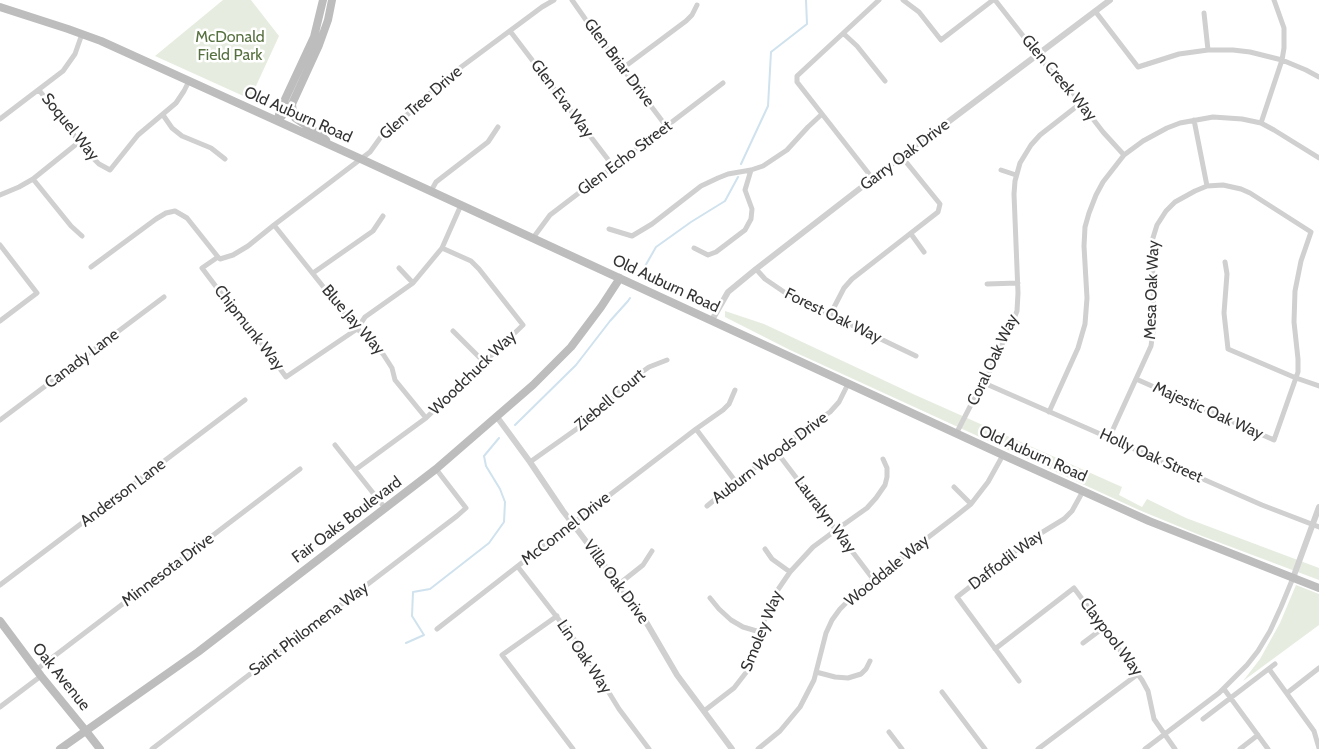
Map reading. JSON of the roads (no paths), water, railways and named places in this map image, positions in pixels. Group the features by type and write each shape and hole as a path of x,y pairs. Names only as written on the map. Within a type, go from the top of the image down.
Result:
{"main road":[{"path":"277,121 280,110 314,37 323,0"},
{"path":"277,121 292,104 319,45 328,20 332,0"},
{"name":"Old Auburn Road","path":"0,8 101,41 361,158 956,434 1149,520 1319,588"},
{"path":"292,104 293,114 296,118 332,145"},
{"name":"Fair Oaks Boulevard","path":"60,749 198,652 436,469 498,417 571,347 597,313 620,278"},
{"name":"Oak Avenue","path":"0,621 100,749"}],"street":[{"name":"Glen Tree Drive","path":"218,257 220,259 241,251 370,152 383,134 418,106 435,88 554,0"},
{"name":"Glen Briar Drive","path":"572,0 666,126"},
{"path":"874,179 797,82 797,76 879,0"},
{"path":"903,0 919,12 941,40 994,0"},
{"name":"Glen Creek Way","path":"994,0 1049,69 1073,93 1103,132 1124,155"},
{"name":"Garry Oak Drive","path":"712,320 728,292 756,269 1110,0"},
{"path":"1261,123 1282,60 1284,48 1284,28 1274,0"},
{"path":"623,68 686,21 697,6"},
{"path":"1095,11 1138,67 1179,54 1208,50 1233,50 1282,60 1319,77"},
{"path":"1204,13 1208,50"},
{"name":"Glen Eva Way","path":"510,31 613,166"},
{"name":"Soquel Way","path":"82,34 69,64 39,90 94,159 110,170 138,135 178,100 188,81"},
{"path":"844,34 857,46 885,81"},
{"name":"Glen Echo Street","path":"532,238 550,215 723,83"},
{"path":"0,119 39,90"},
{"name":"Coral Oak Way","path":"956,434 984,383 1015,316 1018,305 1014,199 1016,175 1023,157 1035,140 1081,103"},
{"path":"609,228 632,236 652,224 701,186 728,174 763,166 787,150 822,114"},
{"path":"163,115 172,128 182,136 211,148 225,159"},
{"path":"1049,412 1078,348 1085,324 1087,298 1084,246 1085,227 1089,212 1103,182 1124,155 1167,128 1194,120 1213,117 1242,119 1261,123 1319,158"},
{"path":"1194,120 1207,186"},
{"path":"432,191 436,182 488,142 498,127"},
{"path":"0,195 12,191 33,179 79,142"},
{"path":"830,315 844,288 852,279 938,212 940,204 902,157"},
{"path":"694,248 708,254 716,252 745,230 751,219 752,208 745,190 751,170"},
{"path":"1001,170 1016,175"},
{"path":"33,179 71,226 82,236"},
{"name":"Mesa Oak Way","path":"1109,438 1148,354 1154,333 1151,249 1154,233 1161,218 1172,205 1185,196 1207,186 1223,186 1250,193 1311,232 1301,261 1296,291 1294,322 1298,368 1296,378"},
{"name":"Chipmunk Way","path":"218,257 202,268 286,376 357,328 365,318 412,283 442,248 461,205"},
{"path":"90,268 156,219 175,211 187,218 218,257"},
{"path":"313,273 373,231 382,216"},
{"name":"Blue Jay Way","path":"274,224 357,328 383,354 392,368 395,380 426,418"},
{"path":"910,234 924,252"},
{"path":"0,245 38,293 0,321"},
{"name":"Woodchuck Way","path":"355,470 426,418 523,325 471,260 442,248"},
{"path":"1225,262 1227,274 1224,326 1228,349 1319,386"},
{"path":"400,268 412,283"},
{"name":"Forest Oak Way","path":"756,269 777,289 916,356"},
{"path":"987,284 1018,282"},
{"name":"Canady Lane","path":"0,420 164,297"},
{"path":"453,331 484,362"},
{"name":"Ziebell Court","path":"530,462 595,416 642,372 667,360"},
{"name":"Majestic Oak Way","path":"1136,379 1274,440 1296,378"},
{"name":"Holly Oak Street","path":"984,383 1262,505 1316,526"},
{"name":"Auburn Woods Drive","path":"707,506 833,409 839,402 848,384"},
{"name":"McConnel Drive","path":"437,629 572,523 727,407 734,390"},
{"name":"Anderson Lane","path":"0,585 245,400"},
{"name":"Villa Oak Drive","path":"498,417 572,523 645,620 677,675 732,749"},
{"path":"696,429 736,482"},
{"path":"335,445 385,508"},
{"name":"Lauralyn Way","path":"776,451 874,579"},
{"name":"Wooddale Way","path":"758,749 780,731 795,714 808,692 832,620 849,600 874,579 971,504 985,487 1003,455"},
{"name":"Smoley Way","path":"704,711 734,688 744,676 754,658 760,632 772,601 790,572 808,552 867,508 876,498 885,485 887,476 887,468 883,459"},
{"name":"Saint Philomena Way","path":"152,749 466,508 436,469"},
{"name":"Minnesota Drive","path":"0,708 39,673 300,470"},
{"path":"954,487 971,504"},
{"name":"Daffodil Way","path":"1019,681 957,597 1028,541 1064,519 1072,511 1083,491"},
{"path":"1145,749 1224,688 1247,665 1266,639 1316,526 1319,507"},
{"path":"765,549 772,559 790,572"},
{"path":"619,584 643,565 652,551"},
{"name":"Lin Oak Way","path":"518,567 584,652 619,709 649,749"},
{"name":"Claypool Way","path":"995,649 1074,588 1138,674 1146,687 1154,719 1175,749"},
{"path":"710,598 718,609 731,620 743,627 760,632"},
{"path":"557,616 502,655 573,749"},
{"path":"1083,643 1103,628"},
{"path":"816,672 848,678 861,674 870,662"},
{"path":"1203,719 1275,664"},
{"path":"1287,693 1319,668"},
{"path":"1269,669 1314,731 1319,748"},
{"path":"1038,749 1138,674"},
{"path":"1224,688 1268,749"},
{"path":"942,692 985,749"},
{"path":"889,732 902,749"},
{"path":"1240,749 1258,735"}],"waterway":[{"path":"741,164 768,106 771,52 807,24 806,0"},
{"path":"640,275 656,247 725,201 738,177"},
{"path":"515,425 576,365 630,298"},
{"path":"406,643 424,635 412,616 413,592 430,589 489,543 504,522 505,502 500,489 486,466 484,456 499,438"}],"park label":[{"name":"McDonald Field Park","path":"230,46"}]}
